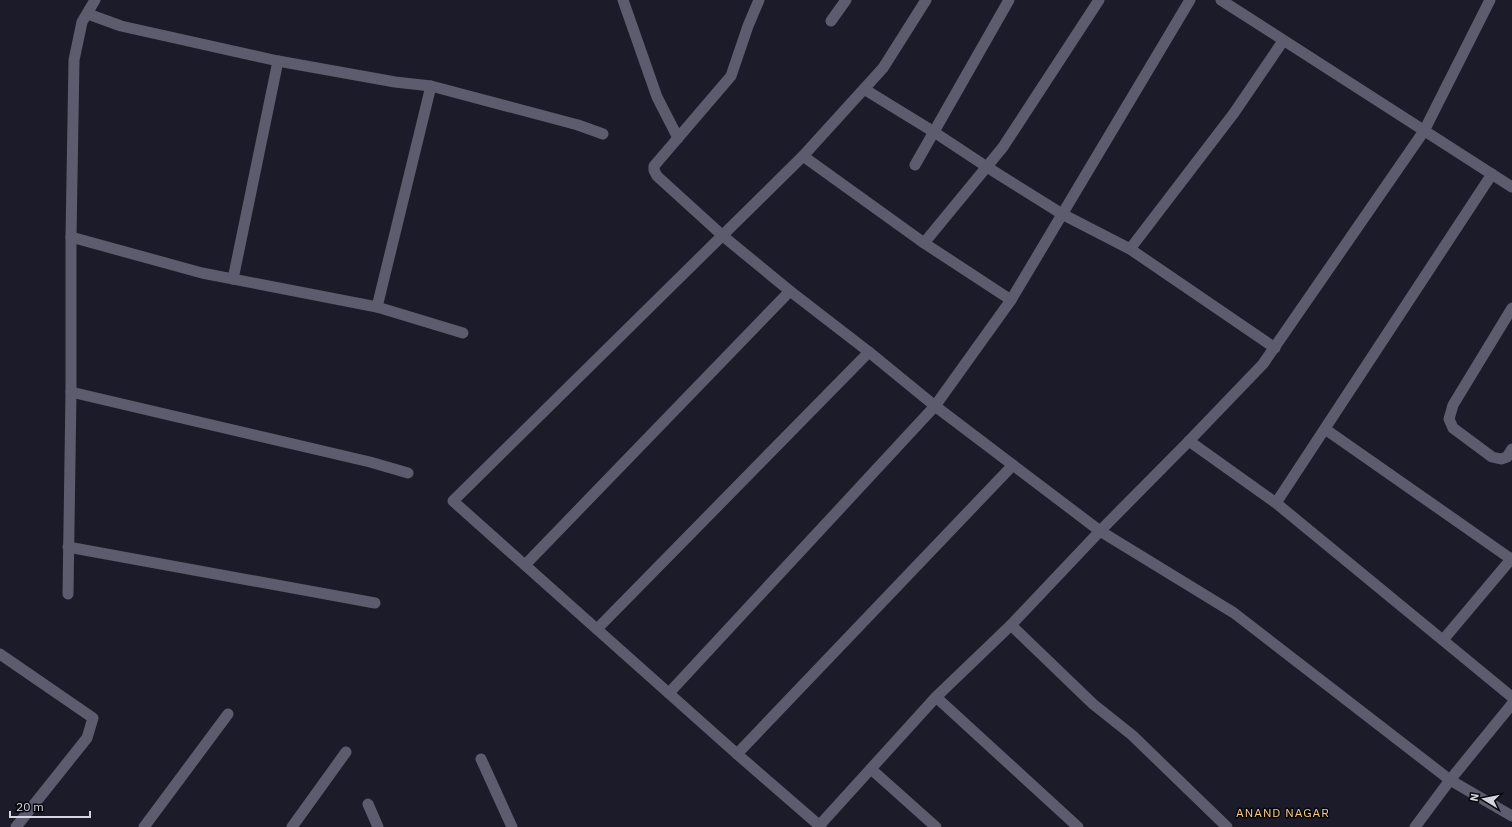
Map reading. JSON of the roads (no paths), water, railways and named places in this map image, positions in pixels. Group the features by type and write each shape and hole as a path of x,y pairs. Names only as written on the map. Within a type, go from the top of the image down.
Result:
{"street":[{"path":"68,594 74,60 82,22 95,0"},
{"path":"623,0 657,97 678,138"},
{"path":"759,0 748,26 731,76 654,166 657,176 723,236 790,291 869,352 934,406 1100,531 1234,613 1450,780 1512,816"},
{"path":"831,21 846,0"},
{"path":"926,0 883,68 803,156 453,501 820,826 936,697 1011,625 1100,531 1263,364 1424,131 1490,0"},
{"path":"915,165 1009,0"},
{"path":"924,243 1003,147 1099,0"},
{"path":"669,693 934,406 1011,300 1190,0"},
{"path":"1221,0 1512,187"},
{"path":"88,14 121,26 278,61 395,82 431,86 578,125 603,134"},
{"path":"1130,249 1234,113 1284,41"},
{"path":"233,279 278,61"},
{"path":"377,307 431,86"},
{"path":"864,89 1062,214 1130,249 1275,348"},
{"path":"803,156 924,243 1011,300"},
{"path":"1276,503 1492,174"},
{"path":"71,237 202,273 377,307 463,333"},
{"path":"525,565 790,291"},
{"path":"1512,308 1453,405 1449,419 1453,428 1492,457 1501,459 1507,458 1512,449"},
{"path":"597,629 869,352"},
{"path":"71,392 370,462 408,473"},
{"path":"1325,428 1512,559 1443,640"},
{"path":"1189,441 1276,503 1512,698"},
{"path":"737,754 1013,465"},
{"path":"68,547 375,603"},
{"path":"1011,625 1093,704 1132,735 1227,827"},
{"path":"0,654 93,718 87,738 16,827"},
{"path":"936,697 1078,827"},
{"path":"1415,827 1450,780 1512,704"},
{"path":"144,827 228,714"},
{"path":"292,827 346,752"},
{"path":"481,759 512,827"},
{"path":"871,769 936,827"},
{"path":"368,804 378,827"}],"district":[{"name":"ANAND NAGAR","path":"1283,812"}]}
